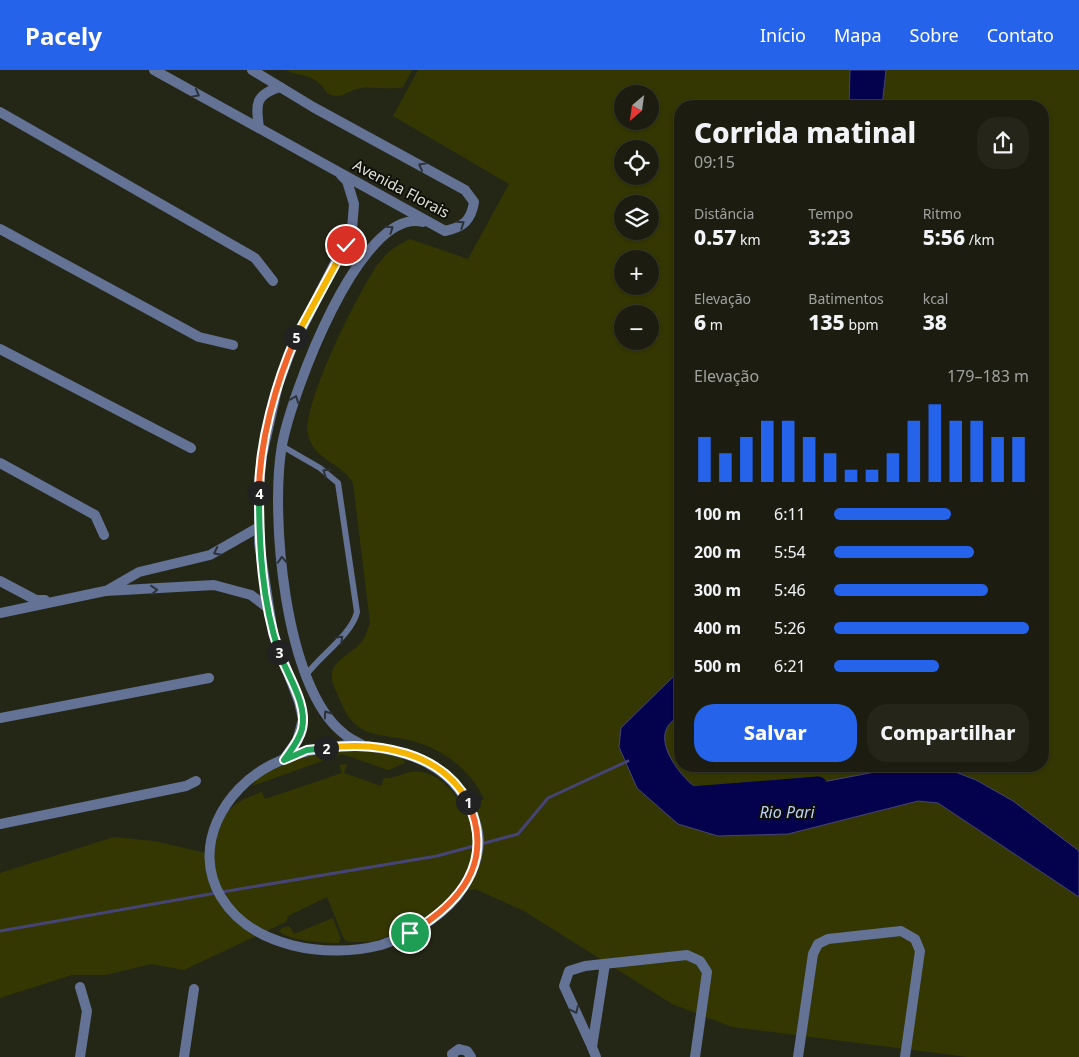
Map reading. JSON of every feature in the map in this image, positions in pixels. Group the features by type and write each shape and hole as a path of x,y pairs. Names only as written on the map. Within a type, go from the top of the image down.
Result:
{"street":[{"name":"Avenida Florais","path":"154,70 446,231 459,228 468,221 474,202 465,190 252,70"},
{"path":"259,128 257,106 260,98 267,91 280,87"},
{"path":"0,112 255,258 273,281"},
{"path":"284,760 297,741 303,719 299,702 273,633 268,608 259,543 259,484 262,456 278,385 302,325 346,245 352,229 354,204 346,181 337,171"},
{"path":"363,745 342,733 320,705 307,674 288,616 283,577 278,502 282,446 291,410 320,334 357,267 380,236 389,228 413,219 432,224"},
{"path":"0,229 199,337 233,345"},
{"path":"0,349 191,448"},
{"path":"0,463 95,515 104,535"},
{"path":"105,591 139,572 210,555 259,528"},
{"path":"0,581 36,600 52,600"},
{"path":"0,613 52,600 105,591 214,585 251,595 268,608"},
{"path":"0,718 209,678"},
{"path":"347,744 363,745 409,754 441,772 456,784 466,799 473,814 478,840 477,852 472,872 450,906 410,933 381,944 350,950 322,950 296,946 276,940 242,921 221,897 209,862 209,845 214,826 223,808 248,780 270,765 307,750 347,744"},
{"path":"0,824 186,786 196,781"},
{"path":"798,1057 812,954 818,944 828,939 901,931 911,935 917,942 920,951 905,1057"},
{"path":"594,1052 564,986 566,975 574,968 687,955 700,961 707,972 694,1057"},
{"path":"594,1052 605,964"},
{"path":"80,987 87,1011 80,1057"},
{"path":"184,1057 194,989"},
{"path":"453,1057 452,1054 459,1049 467,1051 471,1057"}],"lane":[{"path":"282,446 320,468 338,483 357,612 355,622 349,630 318,659 307,674"}],"shaded area":[{"path":"286,70 412,70 403,87 363,88 335,96 327,93 312,78"},
{"path":"418,70 1079,70 1079,1057 968,1057 732,1027 672,1004 524,911 475,889 460,892 449,898 428,917 398,933 371,942 348,942 344,939 327,897 288,916 286,922 184,970 151,964 106,975 72,975 0,998 0,873 114,837 154,841 210,854 222,822 237,803 262,792 265,799 342,773 339,765 347,764 344,773 381,786 384,778 410,772 426,773 434,776 447,786 462,806 471,806 484,799 472,779 445,755 405,739 372,733 358,726 346,713 335,689 332,673 337,664 363,640 370,623 353,483 348,476 316,450 308,435 308,420 313,400 333,348 369,278 385,256 397,246 410,239 468,259 509,184 393,116"},
{"path":"350,749 367,750 403,758 405,763 388,770 342,754 255,785 253,784 271,769 284,763"},
{"path":"333,918 341,939 339,943 298,939 279,931 289,926 294,934"}],"water":[{"path":"850,70 886,70 883,100 849,100"},
{"name":"Rio Pari","path":"674,676 674,719 667,728 665,736 666,745 674,763 674,772 680,772 689,782 709,795 721,798 744,797 875,772 955,772 976,780 1013,801 1079,851 1079,897 938,803 918,801 788,834 718,836 678,824 637,788 619,747 621,728"}],"waterway":[{"path":"222,892 437,856 518,834 548,798 628,761"},
{"name":"Rio Pari","path":"687,793 691,796 818,786"},
{"path":"0,931 216,893"}],"route":[{"path":"346,245 302,325 290,350 278,385 262,456 259,484 259,543 273,633 299,702 303,719 302,730 297,741 284,760 307,750 347,744 388,748 409,754 426,762 456,784 473,814 478,830 478,840 472,872 450,906 428,923 410,933"}]}
